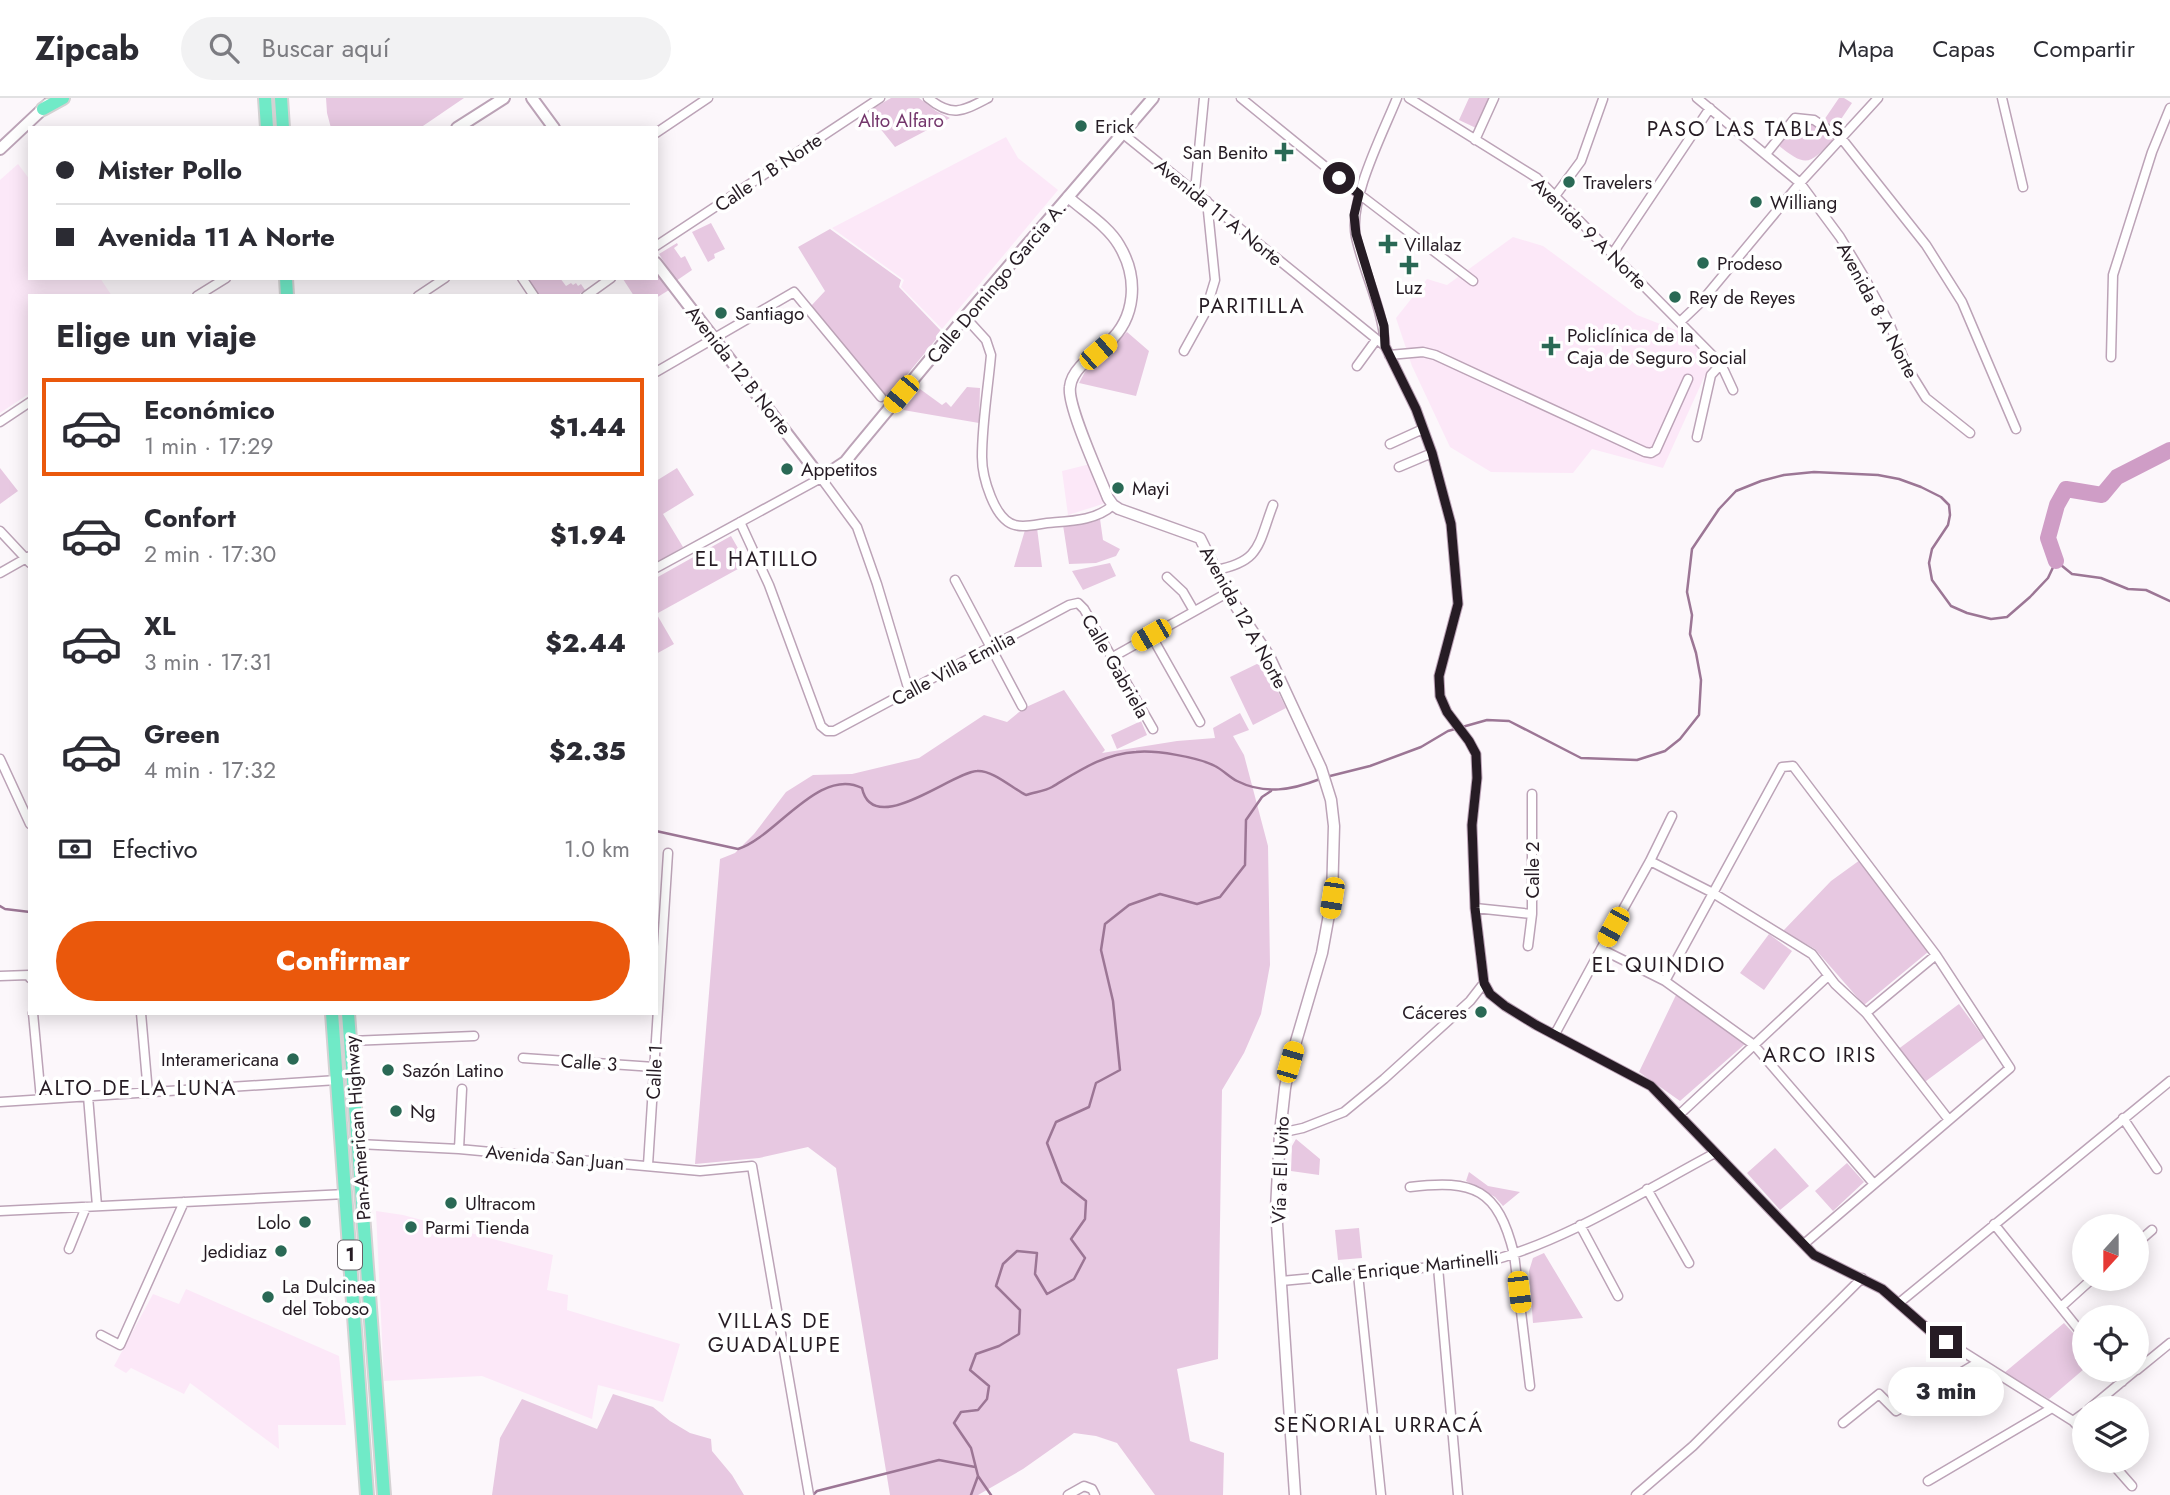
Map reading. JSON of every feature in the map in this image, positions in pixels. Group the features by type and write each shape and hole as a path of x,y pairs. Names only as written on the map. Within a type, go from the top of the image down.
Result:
{"highway":[{"path":"50,102 63,98"},
{"path":"265,98 267,126"},
{"path":"281,98 282,126"},
{"name":"Pan-American Highway","path":"332,1015 367,1495"},
{"path":"343,1015 345,1067 337,1080 347,1092 358,1138"},
{"name":"Pan-American Highway","path":"348,1015 384,1495"}],"main road":[{"path":"460,126 503,98"},
{"path":"532,98 553,126"},
{"name":"Calle Domingo Garcia A.","path":"821,478 845,462 1153,98"},
{"path":"0,149 50,102"},
{"name":"Avenida 12 B Norte","path":"658,266 821,478"}],"street":[{"path":"658,132 708,98"},
{"name":"Calle 7 B Norte","path":"658,245 880,98"},
{"path":"928,98 947,111 967,109 988,98"},
{"path":"1195,191 1204,98"},
{"path":"1241,98 1359,194 1473,281"},
{"path":"1397,98 1359,194 1354,215 1356,234 1384,326 1385,346 1432,453 1451,524 1458,604 1439,676 1440,696 1447,712 1476,754 1477,778 1472,825 1475,908 1484,983 1490,994 1505,1006 1651,1086 1814,1255 1882,1289 1930,1331 2072,1421"},
{"name":"Avenida 9 A Norte","path":"1409,98 1537,178 1721,364 1733,390"},
{"path":"1475,140 1494,98"},
{"name":"Avenida 8 A Norte","path":"1697,98 1800,183 1840,237 1863,275 1889,323 1908,369 1926,398 1970,433"},
{"path":"1680,322 1701,302 1800,183 1878,98"},
{"path":"2002,98 2023,187"},
{"path":"1555,196 1581,162 1603,99"},
{"path":"1613,253 1710,107"},
{"path":"2112,357 2113,275 2152,152 2170,108"},
{"path":"1766,154 1795,118 1814,120 1842,139 1926,244 1962,302 2017,429"},
{"name":"Avenida 11 A Norte","path":"1122,133 1385,346"},
{"path":"965,317 986,340 991,355 982,459 991,497 1001,516 1014,525 1027,525 1080,519 1107,511 1113,505 1072,404 1070,384 1084,363 1124,325 1131,311 1132,296 1126,262 1119,245 1068,197"},
{"path":"1184,351 1205,313 1214,280 1207,201"},
{"path":"200,294 223,280"},
{"path":"421,294 442,280"},
{"path":"589,294 608,280"},
{"path":"658,371 794,292 881,397"},
{"path":"1357,366 1376,340"},
{"path":"1389,355 1423,352 1435,355 1646,452 1656,450 1688,379"},
{"path":"1697,437 1711,375 1721,364"},
{"path":"0,422 28,403"},
{"path":"1390,444 1423,429"},
{"path":"1399,467 1432,453"},
{"path":"821,478 857,527 909,691"},
{"name":"Calle Domingo Garcia A.","path":"658,567 821,478"},
{"name":"Avenida 12 A Norte","path":"1113,505 1200,538 1227,593 1269,656 1321,768"},
{"path":"1215,570 1233,567 1255,553 1273,505"},
{"name":"Calle Villa Emilia","path":"740,522 769,586 821,726 827,731 834,731 1069,605 1078,603"},
{"path":"0,531 28,559 0,573"},
{"path":"1167,577 1183,592 1194,611"},
{"path":"955,580 1022,706"},
{"path":"1111,658 1227,593"},
{"name":"Calle Gabriela","path":"1078,603 1153,729"},
{"path":"1151,635 1200,722"},
{"path":"0,759 28,820"},
{"path":"1665,981 1782,767 1793,766 1936,955 2010,1068 1804,1244"},
{"name":"Vía a El Uvito","path":"1295,1495 1276,1209 1280,1133 1288,1069 1322,953 1332,898 1334,826 1331,800 1321,768"},
{"name":"Calle 2","path":"1528,946 1532,914 1532,794"},
{"path":"1555,1034 1672,816"},
{"name":"Calle 1","path":"658,970 668,853"},
{"path":"1650,861 1713,893 1812,954 1835,984 1866,1013 1949,1120"},
{"path":"1475,908 1532,914"},
{"path":"1601,949 1665,981 1755,1045 1874,1184"},
{"path":"1866,1013 1936,955"},
{"path":"0,976 28,975"},
{"path":"1680,1114 1828,976"},
{"path":"1280,1133 1303,1128 1344,1112 1470,1001 1484,983"},
{"path":"33,1015 41,1100"},
{"path":"141,1015 148,1093"},
{"name":"Calle 1","path":"648,1165 656,1015"},
{"path":"351,1041 474,1036"},
{"name":"Calle 3","path":"523,1058 654,1067"},
{"path":"0,1102 337,1080"},
{"path":"1899,1303 2170,1081"},
{"path":"459,1149 462,1089"},
{"path":"88,1096 97,1206"},
{"path":"2123,1118 2157,1170"},
{"name":"Avenida San Juan","path":"358,1138 700,1171 752,1166 809,1493"},
{"name":"Calle Enrique Martinelli","path":"1281,1281 1486,1262 1514,1254 1580,1225 1715,1153"},
{"path":"1409,1187 1438,1184 1465,1186 1492,1201 1510,1237 1514,1254 1530,1386"},
{"path":"1647,1189 1689,1263"},
{"path":"0,1211 346,1195"},
{"path":"102,1335 120,1345 184,1202"},
{"path":"69,1249 86,1207"},
{"path":"1994,1224 2072,1321"},
{"path":"1580,1225 1618,1296"},
{"path":"1438,1267 1458,1495"},
{"path":"1359,1273 1381,1495"},
{"path":"1636,1495 1693,1446 1862,1278"},
{"path":"2061,1307 2078,1292"},
{"path":"2149,1360 2170,1343"},
{"path":"1843,1423 1879,1394 1896,1411 1979,1362"},
{"path":"2105,1396 2122,1382"},
{"path":"1928,1481 2052,1408"},
{"path":"2121,1473 2132,1486"},
{"path":"1068,1495 1084,1486 1092,1489 1095,1495"}],"shaded area":[{"path":"1006,137 1018,158 1058,190 942,329 901,287 904,280 832,228"},
{"path":"18,164 28,177 28,280 101,280 111,294 28,294 28,394 0,413 0,180"},
{"name":"Policlínica de la Caja de Seguro Social","path":"1513,237 1543,246 1637,315 1681,332 1712,360 1663,468 1592,449 1573,473 1491,472 1450,447 1412,366 1396,318 1427,279 1447,285"},
{"path":"1090,464 1106,503 1068,515 1062,471"},
{"path":"376,1211 403,1215 553,1255 547,1290 568,1295 567,1310 680,1344 663,1402 598,1385 592,1419 482,1376 384,1381"},
{"path":"186,1289 339,1356 346,1425 278,1425 279,1449 190,1383 184,1394 131,1368 126,1373 114,1366 153,1294 179,1304"}],"green space":[{"path":"326,98 464,98 423,126 330,126"},
{"name":"Alto Alfaro","path":"891,98 919,98 950,118 895,147 867,112"},
{"path":"1469,98 1490,98 1476,128 1459,120"},
{"path":"1839,98 1852,103 1835,128 1824,120"},
{"name":"PASO LAS TABLAS","path":"1803,122 1816,123 1835,138 1808,160 1796,158 1778,145"},
{"path":"711,223 725,249 714,254 715,258 708,262 692,232"},
{"path":"830,229 901,280 899,287 942,332 888,398 811,306 825,291 798,247"},
{"path":"677,243 674,248 681,258 685,256 692,270 676,281 659,254"},
{"path":"658,275 669,290 658,297 658,294 633,294 624,280 658,280"},
{"path":"528,280 562,280 566,286 571,283 578,286 581,284 585,290 580,294 538,294"},
{"path":"1127,332 1149,351 1136,396 1079,383 1087,368"},
{"path":"967,387 980,388 979,423 903,410 920,389 942,405 946,402 951,407"},
{"path":"0,468 18,491 0,504"},
{"path":"677,468 694,495 663,514 683,547 658,562 658,480"},
{"path":"1100,519 1103,540 1120,549 1116,556 1096,563 1069,564 1063,525"},
{"path":"1037,528 1042,567 1014,567 1025,530"},
{"name":"EL HATILLO","path":"731,536 747,564 658,613 658,577"},
{"path":"1110,563 1116,576 1083,590 1072,571"},
{"path":"658,616 674,644 658,653"},
{"path":"1263,661 1286,708 1253,725 1230,677"},
{"path":"1064,690 1105,750 1102,753 1215,738 1213,728 1240,713 1249,730 1233,736 1244,755 1268,846 1270,965 1261,1014 1244,1053 1222,1090 1218,1359 1177,1369 1190,1441 1224,1453 1223,1495 1155,1495 1117,1443 1074,1433 1023,1469 978,1495 890,1495 836,1168 808,1147 759,1158 695,1164 720,859 735,853 754,834 786,792 813,775 852,774 919,758 984,715 1007,722 1024,708"},
{"path":"1141,721 1147,735 1117,749 1111,735"},
{"path":"1860,860 1928,952 1864,1005 1815,949 1783,931 1831,881"},
{"path":"1769,934 1792,951 1764,990 1740,973"},
{"path":"1676,995 1745,1044 1680,1101 1639,1072"},
{"path":"1959,1004 1984,1038 1922,1084 1897,1050"},
{"path":"1296,1139 1320,1159 1319,1175 1291,1171 1292,1146"},
{"path":"1775,1148 1809,1186 1780,1210 1747,1173"},
{"path":"1847,1163 1864,1182 1833,1211 1815,1191"},
{"path":"1469,1172 1488,1186 1520,1192 1503,1206 1495,1197 1466,1181"},
{"path":"1359,1228 1362,1258 1338,1260 1335,1230"},
{"path":"1544,1253 1583,1318 1533,1323 1529,1271 1533,1258"},
{"path":"2064,1323 2072,1332 2072,1379 2049,1399 2004,1373"},
{"path":"613,1394 653,1407 690,1433 711,1439 712,1451 744,1495 492,1495 500,1438 522,1399 597,1429"}],"waterway":[{"path":"2056,561 2048,538 2057,505 2066,489 2102,495 2117,477 2170,450"},
{"path":"1326,777 1370,766 1421,747 1448,731 1487,720 1509,721 1581,758 1637,760 1665,751 1680,739 1699,715 1701,680 1690,634 1692,615 1687,592 1692,549 1719,509 1736,491 1784,475 1814,472 1878,475 1899,479 1941,497 1949,505 1950,515 1948,525 1932,549 1929,563 1932,580 1951,606 1967,613 1991,619 2007,617 2048,578 2056,561 2072,574 2101,578 2128,589 2146,590 2170,601"},
{"path":"658,831 738,849 767,832 814,795 830,787 846,784 862,788 869,802 881,807 897,805 965,774 983,771 1026,795 1049,788 1102,760 1136,752 1188,757 1215,766 1237,781 1258,788 1289,788 1320,779"},
{"path":"991,1495 978,1476 971,1448 954,1423 961,1412 978,1410 987,1399 989,1386 970,1370 976,1354 999,1346 1019,1334 1020,1310 996,1286 1003,1264 1017,1251 1037,1253 1035,1274 1047,1294 1074,1279 1085,1258 1071,1239 1085,1219 1086,1201 1062,1182 1047,1143 1056,1122 1089,1107 1096,1083 1120,1070 1113,1001 1101,950 1105,924 1129,905 1160,894 1197,904 1220,897 1245,865 1246,820 1262,797 1271,791"},
{"path":"0,906 28,912"},
{"path":"813,1495 817,1491 939,1460 975,1467"},
{"path":"971,1495 978,1476"}],"place":[{"name":"Erick","path":"1081,126"},
{"name":"San Benito","path":"1284,152"},
{"name":"Travelers","path":"1569,182"},
{"name":"Williang","path":"1756,202"},
{"name":"Villalaz","path":"1388,244"},
{"name":"Prodeso","path":"1703,263"},
{"name":"Luz","path":"1409,265"},
{"name":"Rey de Reyes","path":"1675,297"},
{"name":"Santiago","path":"721,313"},
{"name":"Policlínica de la Caja de Seguro Social","path":"1551,346"},
{"name":"Appetitos","path":"787,469"},
{"name":"Mayi","path":"1118,488"},
{"name":"Cáceres","path":"1481,1012"},
{"name":"Interamericana","path":"293,1059"},
{"name":"Sazón Latino","path":"388,1070"},
{"name":"Ng","path":"396,1111"},
{"name":"Ultracom","path":"451,1203"},
{"name":"Lolo","path":"305,1222"},
{"name":"Parmi Tienda","path":"411,1227"},
{"name":"Jedidiaz","path":"281,1251"},
{"name":"La Dulcinea del Toboso","path":"268,1297"}],"district":[{"name":"PASO LAS TABLAS","path":"1746,129"},
{"name":"PARITILLA","path":"1252,306"},
{"name":"EL HATILLO","path":"757,559"},
{"name":"EL QUINDIO","path":"1659,965"},
{"name":"ARCO IRIS","path":"1820,1055"},
{"name":"ALTO DE LA LUNA","path":"138,1088"},
{"name":"VILLAS DE GUADALUPE","path":"775,1333"},
{"name":"SEÑORIAL URRACÁ","path":"1379,1425"}],"route":[{"path":"1339,178 1359,194 1354,215 1356,234 1384,326 1385,346 1416,409 1432,453 1451,524 1458,604 1439,676 1440,696 1447,712 1476,754 1477,778 1472,825 1475,908 1484,983 1490,994 1505,1006 1651,1086 1814,1255 1882,1289 1946,1342"}]}
